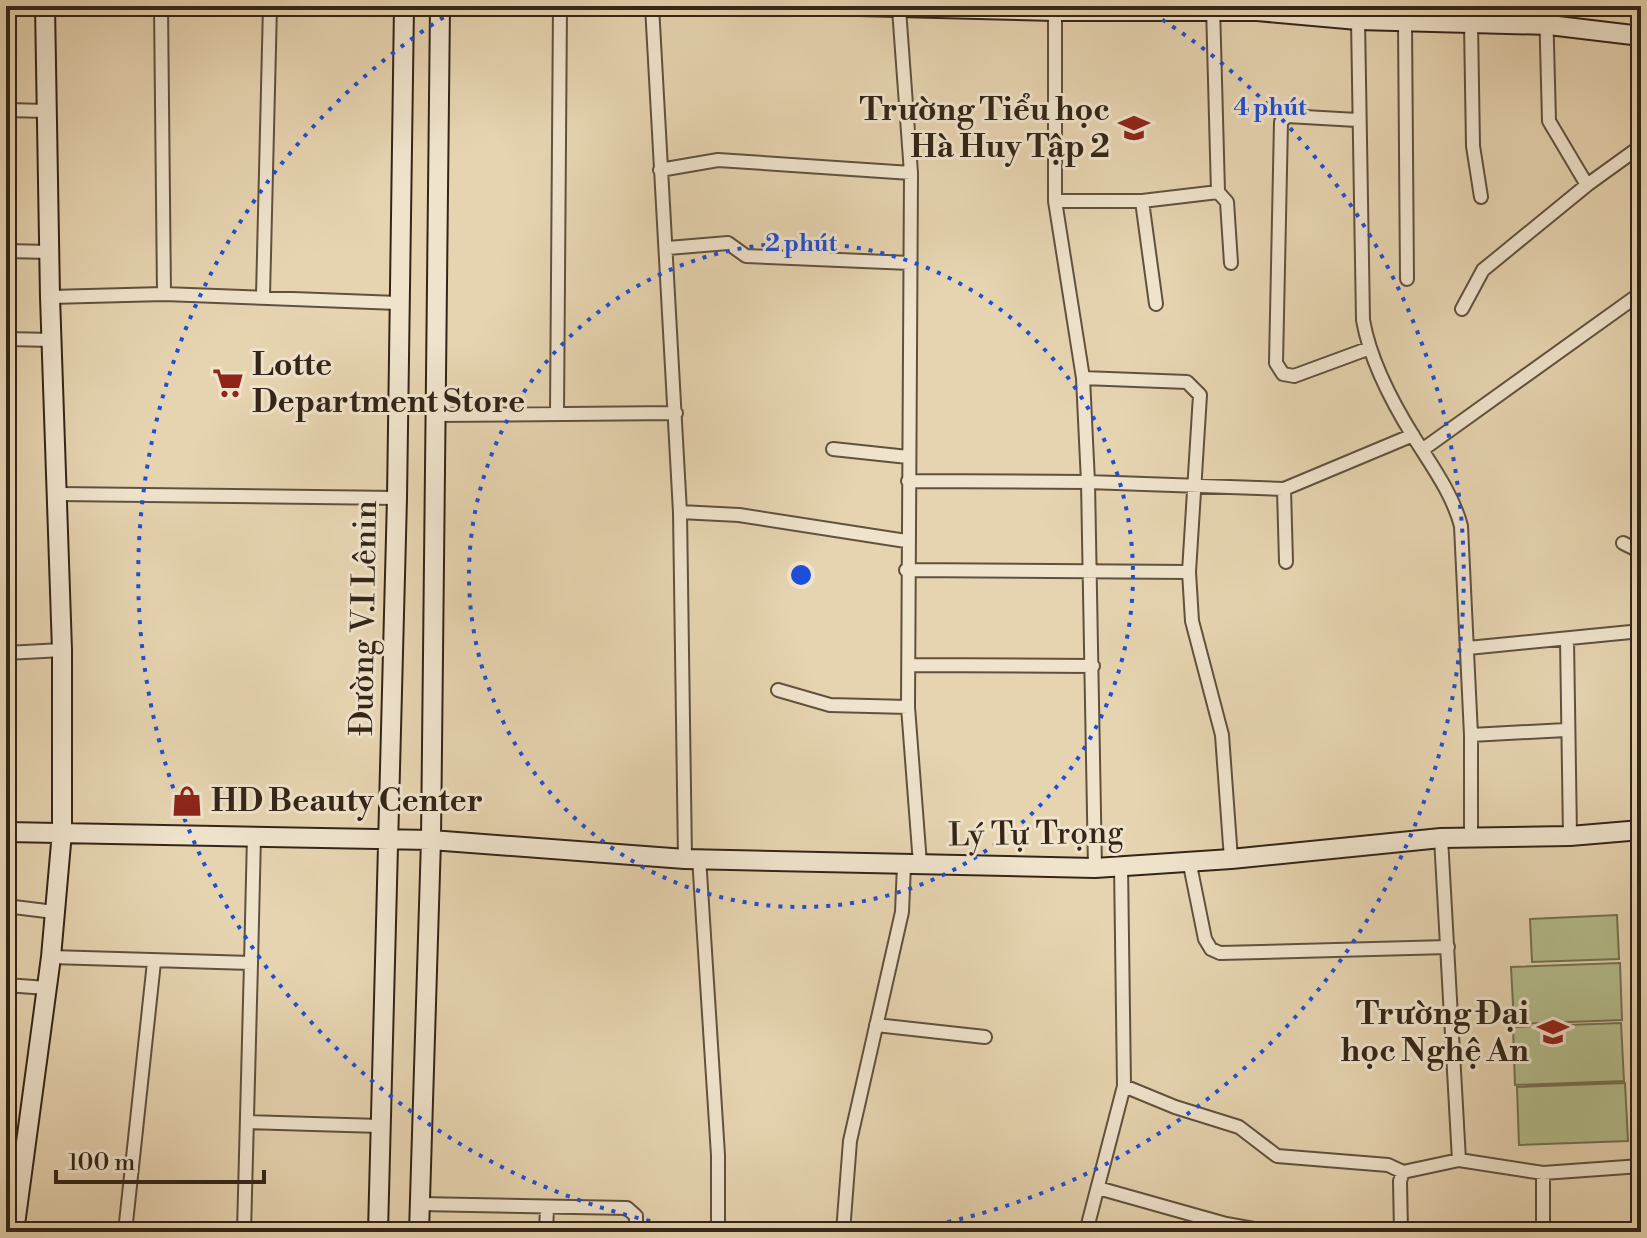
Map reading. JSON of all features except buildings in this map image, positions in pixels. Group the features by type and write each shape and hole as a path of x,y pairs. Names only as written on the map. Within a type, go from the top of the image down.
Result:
{"street":[{"path":"14,1232 51,957 62,832 62,650 50,297 45,6"},
{"path":"161,6 164,294"},
{"path":"263,296 270,6"},
{"name":"Đường V.I Lênin","path":"378,1232 397,498 404,6"},
{"path":"419,1232 431,840 440,6"},
{"path":"557,414 560,6"},
{"path":"652,6 676,413 692,858 718,1155 718,1232"},
{"path":"858,6 1055,11 1258,8 1358,20 1549,25 1641,36"},
{"path":"1546,6 1549,25 1549,121 1587,185"},
{"path":"843,1232 850,1141 912,865 906,570 912,378 910,8"},
{"path":"1213,9 1218,192 1227,202 1231,263"},
{"path":"1055,11 1055,201 1083,378 1088,482 1092,570 1095,868"},
{"path":"1358,20 1362,307 1370,348 1413,435 1452,503 1461,526 1471,735 1471,837"},
{"path":"1405,22 1407,279"},
{"path":"1471,23 1473,146 1481,197"},
{"path":"6,110 47,111"},
{"path":"1357,120 1287,116 1281,122 1276,363 1283,374 1294,376 1370,348"},
{"path":"1462,309 1483,270 1587,185 1641,146"},
{"path":"660,170 718,160 911,173"},
{"path":"1055,201 1142,201 1218,192"},
{"path":"1142,201 1156,304"},
{"path":"668,248 728,243 746,256 910,263"},
{"path":"6,251 49,252"},
{"path":"1422,450 1641,293"},
{"path":"50,297 164,294 398,303"},
{"path":"6,339 53,340"},
{"path":"1083,378 1183,381 1195,387 1201,400 1189,572 1194,633 1222,735 1231,859"},
{"path":"435,415 676,413"},
{"path":"908,481 1088,482 1284,489 1413,435"},
{"path":"833,449 908,457"},
{"path":"1284,489 1286,562"},
{"path":"58,494 397,498"},
{"path":"680,512 739,515 906,541"},
{"path":"1623,543 1641,552"},
{"path":"906,570 1189,572"},
{"path":"1468,648 1641,631"},
{"path":"1567,639 1570,836"},
{"path":"6,653 62,650"},
{"path":"909,665 1093,666"},
{"path":"778,690 830,705 908,707"},
{"path":"1471,735 1566,730"},
{"name":"Lý Tự Trọng","path":"389,840 431,840 692,858 1095,868 1231,859 1441,838 1570,836 1641,830"},
{"path":"6,832 389,840"},
{"path":"244,1232 254,836"},
{"path":"1441,838 1459,1160"},
{"path":"1189,860 1205,939 1211,949 1220,953 1448,947"},
{"path":"1086,1232 1124,1086 1121,864"},
{"path":"6,906 54,912"},
{"path":"51,957 251,963"},
{"path":"125,1232 154,962"},
{"path":"6,985 47,988"},
{"path":"876,1025 985,1037"},
{"path":"1124,1086 1175,1107 1239,1127 1277,1156 1388,1165 1403,1172 1459,1160 1543,1173 1641,1166"},
{"path":"249,1122 380,1126"},
{"path":"1401,1232 1400,1181 1403,1172"},
{"path":"1543,1173 1543,1232"},
{"path":"1098,1188 1226,1224 1272,1232"},
{"path":"420,1204 627,1208 636,1216 636,1232"},
{"path":"546,1232 547,1207"}],"green space":[{"path":"1617,915 1619,959 1532,962 1530,919"},
{"path":"1620,963 1622,1020 1514,1024 1511,967"},
{"path":"1621,1023 1624,1081 1515,1085 1513,1027"},
{"path":"1625,1083 1628,1141 1519,1145 1517,1087"}],"place":[{"name":"Trường Tiểu học Hà Huy Tập 2","path":"1134,128"},
{"name":"Lotte Department Store","path":"228,383"},
{"name":"HD Beauty Center","path":"187,801"},
{"name":"Trường Đại học Nghệ An","path":"1553,1032"}]}
